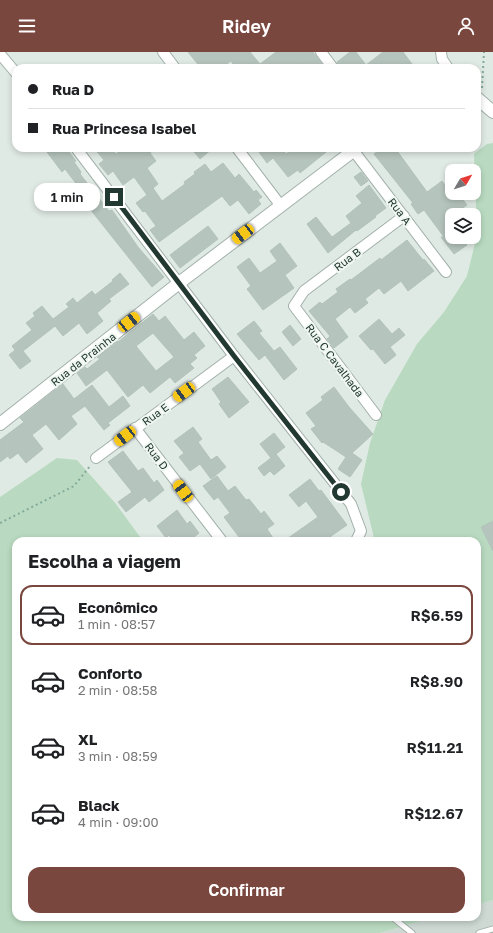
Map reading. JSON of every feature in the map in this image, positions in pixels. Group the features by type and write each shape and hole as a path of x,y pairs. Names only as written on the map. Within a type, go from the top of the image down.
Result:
{"street":[{"path":"163,52 173,64"},
{"path":"320,52 330,64"},
{"path":"441,52 442,59 445,64"},
{"path":"2,60 12,69"},
{"path":"481,101 493,112"},
{"path":"79,152 234,356 351,504 361,531 358,537"},
{"path":"240,152 281,206"},
{"name":"Rua da Prainha","path":"0,424 179,283 351,152"},
{"name":"Rua A","path":"357,152 446,272"},
{"name":"Rua B","path":"294,306 304,291 404,216"},
{"name":"Rua C Cavalhada","path":"294,306 376,415"},
{"name":"Rua E","path":"96,458 234,356"},
{"name":"Rua D","path":"135,428 219,537"}],"lane":[{"path":"397,921 412,933"},
{"path":"479,933 493,929"}],"path":[{"path":"481,80 484,52"},
{"path":"0,523 74,486 96,458"}],"shaded area":[{"path":"493,900 493,933 380,933 421,921 481,921 481,904"}],"green space":[{"path":"493,143 493,900 481,904 481,537 374,537 361,484 370,443 385,400 417,344 444,312 467,276 475,244 481,244 481,208 476,208 476,200 481,200 481,164 474,164 474,154 477,152 481,152 481,149 487,144"},
{"path":"57,458 77,460 116,504 140,537 12,537 12,921 421,921 380,933 0,933 0,497"}],"building":[{"path":"188,52 250,52 260,64 233,64 231,61 227,64 198,64"},
{"path":"276,52 313,52 322,64 260,64"},
{"path":"350,52 356,52 365,64 338,64 337,62"},
{"path":"383,52 403,52 412,64 367,64"},
{"path":"47,152 69,152 76,161 74,162 81,172 80,174 109,211 112,210 138,247 164,277 152,287 86,204 88,203 76,188 78,186 65,169 62,172"},
{"path":"97,152 114,152 116,154 119,152 151,152 150,153 156,161 147,168 158,184 153,188 162,201 185,184 184,182 195,174 194,172 205,164 211,172 223,163 235,178 239,174 254,192 256,190 262,197 258,200 261,204 249,214 238,200 230,206 222,196 159,242 150,230 156,226 145,211 143,212 136,203 147,195 134,177 123,185 113,171 108,175 99,164 104,160"},
{"path":"194,152 208,152 200,159"},
{"path":"259,152 285,152 286,154 289,152 326,152 300,173 298,170 288,177 273,158 267,163"},
{"path":"377,152 398,152 427,192 442,181 445,185 445,200 463,200 467,205 462,208 445,208 445,242 441,237 444,237 424,210 418,214 411,204 413,203 374,154"},
{"path":"361,172 368,181 361,186 354,177"},
{"path":"369,185 386,208 328,253 307,224 316,217 332,237 351,223 346,216 362,203 356,196"},
{"path":"208,226 218,239 180,268 170,255"},
{"path":"407,240 434,271 408,291 401,281 384,294 379,288 365,299 368,303 355,313 350,307 335,319 348,337 334,348 327,339 330,336 309,311 320,302 322,304 338,292 336,289 350,279 351,280 380,258 381,260"},
{"path":"280,243 297,266 285,275 294,288 263,310 247,289 251,286 237,267 249,258 260,273 277,261 270,251"},
{"path":"446,244 466,244 467,245 454,254"},
{"path":"120,273 129,284 109,299 111,301 97,313 103,321 87,334 79,323 63,336 55,326 23,351 31,361 20,369 9,355 15,350 12,346 32,330 26,323 35,316 33,313 42,306 53,319 69,307 66,304 73,298 77,303 92,291 95,295 113,281 112,280"},
{"path":"153,314 159,321 165,316 184,340 194,332 205,346 194,355 197,358 190,364 194,368 175,383 170,377 150,393 143,385 128,397 107,370 86,386 77,373 85,367 87,369 100,359 97,357 117,341 118,342","holes":["153,333 174,357 156,371 136,346"]},
{"path":"379,319 392,334 399,328 405,335 390,347 396,355 385,364 373,349 371,350 359,336"},
{"path":"254,321 262,331 259,333 274,351 280,347 297,369 284,380 265,355 259,360 237,334"},
{"path":"290,325 301,339 293,346 282,332"},
{"path":"228,377 249,402 229,418 219,404 221,402 212,389"},
{"path":"63,384 74,399 92,385 109,407 123,396 130,406 108,423 110,425 104,430 85,406 71,416 77,424 59,440 46,424 32,435 43,449 26,463 18,453 10,459 8,456 0,462 0,440 24,422 20,418"},
{"path":"334,387 349,407 373,434 352,453 362,460 350,477 338,469 346,457 323,442 322,443 311,429 316,426 306,413 323,400 321,397"},
{"path":"193,427 202,439 198,442 211,460 217,456 226,467 211,479 200,464 190,471 179,457 184,453 174,441"},
{"path":"274,433 285,447 271,458 260,444"},
{"path":"123,451 138,471 143,468 154,483 157,480 164,490 149,502 145,497 126,512 118,502 132,492 108,462"},
{"path":"276,454 285,466 274,475 270,471 264,476 258,468"},
{"path":"217,476 228,491 235,486 246,500 249,499 261,514 264,511 274,524 267,529 272,537 239,537 224,517 230,513 218,497 214,500 203,486"},
{"path":"310,479 319,491 321,490 347,525 330,537 290,537 318,517 306,501 299,507 289,495"},
{"path":"177,510 187,524 190,521 199,533 194,537 170,537 169,535 165,537 157,526"},
{"path":"493,521 493,551 481,527"}],"route":[{"path":"114,197 234,356 341,492"}]}
